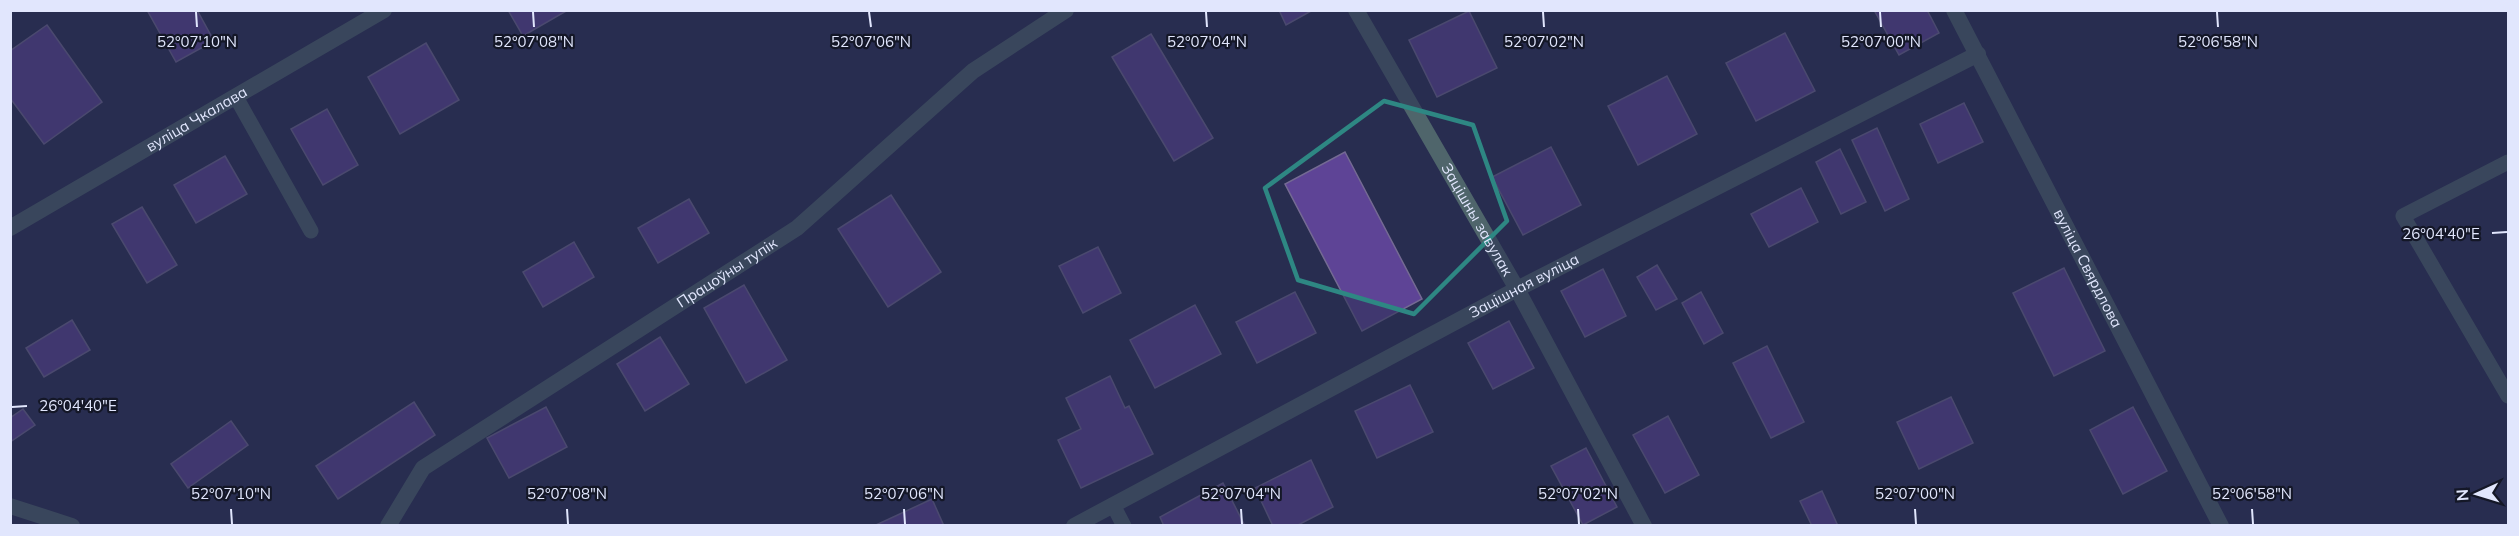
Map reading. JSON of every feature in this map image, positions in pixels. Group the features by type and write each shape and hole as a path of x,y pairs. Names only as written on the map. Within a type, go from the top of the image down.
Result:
{"street":[{"name":"вуліца Чкалава","path":"10,228 384,10"},
{"name":"Працоўны тупік","path":"388,525 423,468 798,228 973,71 1066,10"},
{"name":"Зацішны завулак","path":"1356,10 1517,289 1644,525"},
{"name":"вуліца Свярдлова","path":"1954,10 2221,525"},
{"name":"Зацішная вуліца","path":"1074,525 1517,289 1978,54"},
{"path":"10,506 72,525"}],"lane":[{"path":"236,97 311,231"},
{"path":"2508,162 2403,216 2508,396"},
{"path":"1113,505 1124,525"}],"highlighted area":[{"path":"1384,101 1473,125 1507,221 1414,314 1298,280 1265,188"}],"building":[{"path":"147,10 197,10 214,41 176,62"},
{"path":"508,10 568,10 523,36"},
{"path":"1279,10 1313,10 1286,25"},
{"path":"1874,10 1927,10 1939,33 1899,55"},
{"path":"1469,11 1497,68 1437,97 1409,40"},
{"path":"47,25 102,102 44,144 10,98 10,51"},
{"path":"1785,33 1815,91 1756,121 1726,63"},
{"path":"1151,34 1213,138 1174,161 1112,57"},
{"path":"426,43 459,100 400,134 368,77"},
{"path":"1667,76 1697,134 1638,165 1608,106"},
{"path":"1964,103 1983,142 1938,163 1920,124"},
{"path":"327,109 358,165 323,185 291,129"},
{"path":"1877,128 1909,199 1885,211 1852,140"},
{"path":"1551,147 1581,205 1523,235 1492,177"},
{"path":"1840,149 1866,202 1841,214 1816,162"},
{"path":"1345,152 1422,299 1362,331 1285,184"},
{"path":"225,156 247,194 196,223 174,185"},
{"path":"1801,188 1818,222 1769,247 1751,214"},
{"path":"891,195 941,272 888,307 838,229"},
{"path":"689,199 709,233 658,263 638,228"},
{"path":"142,207 177,265 147,283 112,224"},
{"path":"574,242 594,277 543,307 523,272"},
{"path":"1098,247 1121,293 1083,313 1059,266"},
{"path":"1657,265 1677,299 1656,310 1637,277"},
{"path":"2064,268 2105,351 2054,376 2013,293"},
{"path":"1603,269 1626,316 1585,337 1561,291"},
{"path":"744,285 787,360 746,383 704,308"},
{"path":"1295,292 1316,333 1257,363 1236,322"},
{"path":"1701,292 1723,333 1704,344 1682,303"},
{"path":"1195,305 1221,354 1155,388 1130,340"},
{"path":"72,320 90,350 44,377 26,348"},
{"path":"1509,321 1534,368 1493,389 1468,343"},
{"path":"660,337 689,384 645,411 617,364"},
{"path":"1767,346 1804,422 1771,438 1733,363"},
{"path":"1110,376 1125,408 1129,406 1153,454 1081,488 1058,440 1081,429 1066,398"},
{"path":"1410,385 1433,432 1377,458 1355,411"},
{"path":"1951,397 1973,443 1919,469 1897,422"},
{"path":"414,402 435,435 338,499 316,466"},
{"path":"546,407 567,447 509,478 487,438"},
{"path":"2133,407 2167,471 2123,494 2090,430"},
{"path":"23,409 35,425 10,442 10,418"},
{"path":"1668,416 1699,475 1665,493 1633,435"},
{"path":"231,421 248,445 188,488 171,464"},
{"path":"1586,448 1617,507 1583,525 1551,466"},
{"path":"1311,460 1333,507 1296,526 1273,526 1255,488"},
{"path":"1223,483 1245,526 1164,526 1160,517"},
{"path":"1822,491 1838,526 1812,526 1800,501"},
{"path":"932,499 944,526 876,525"}]}
